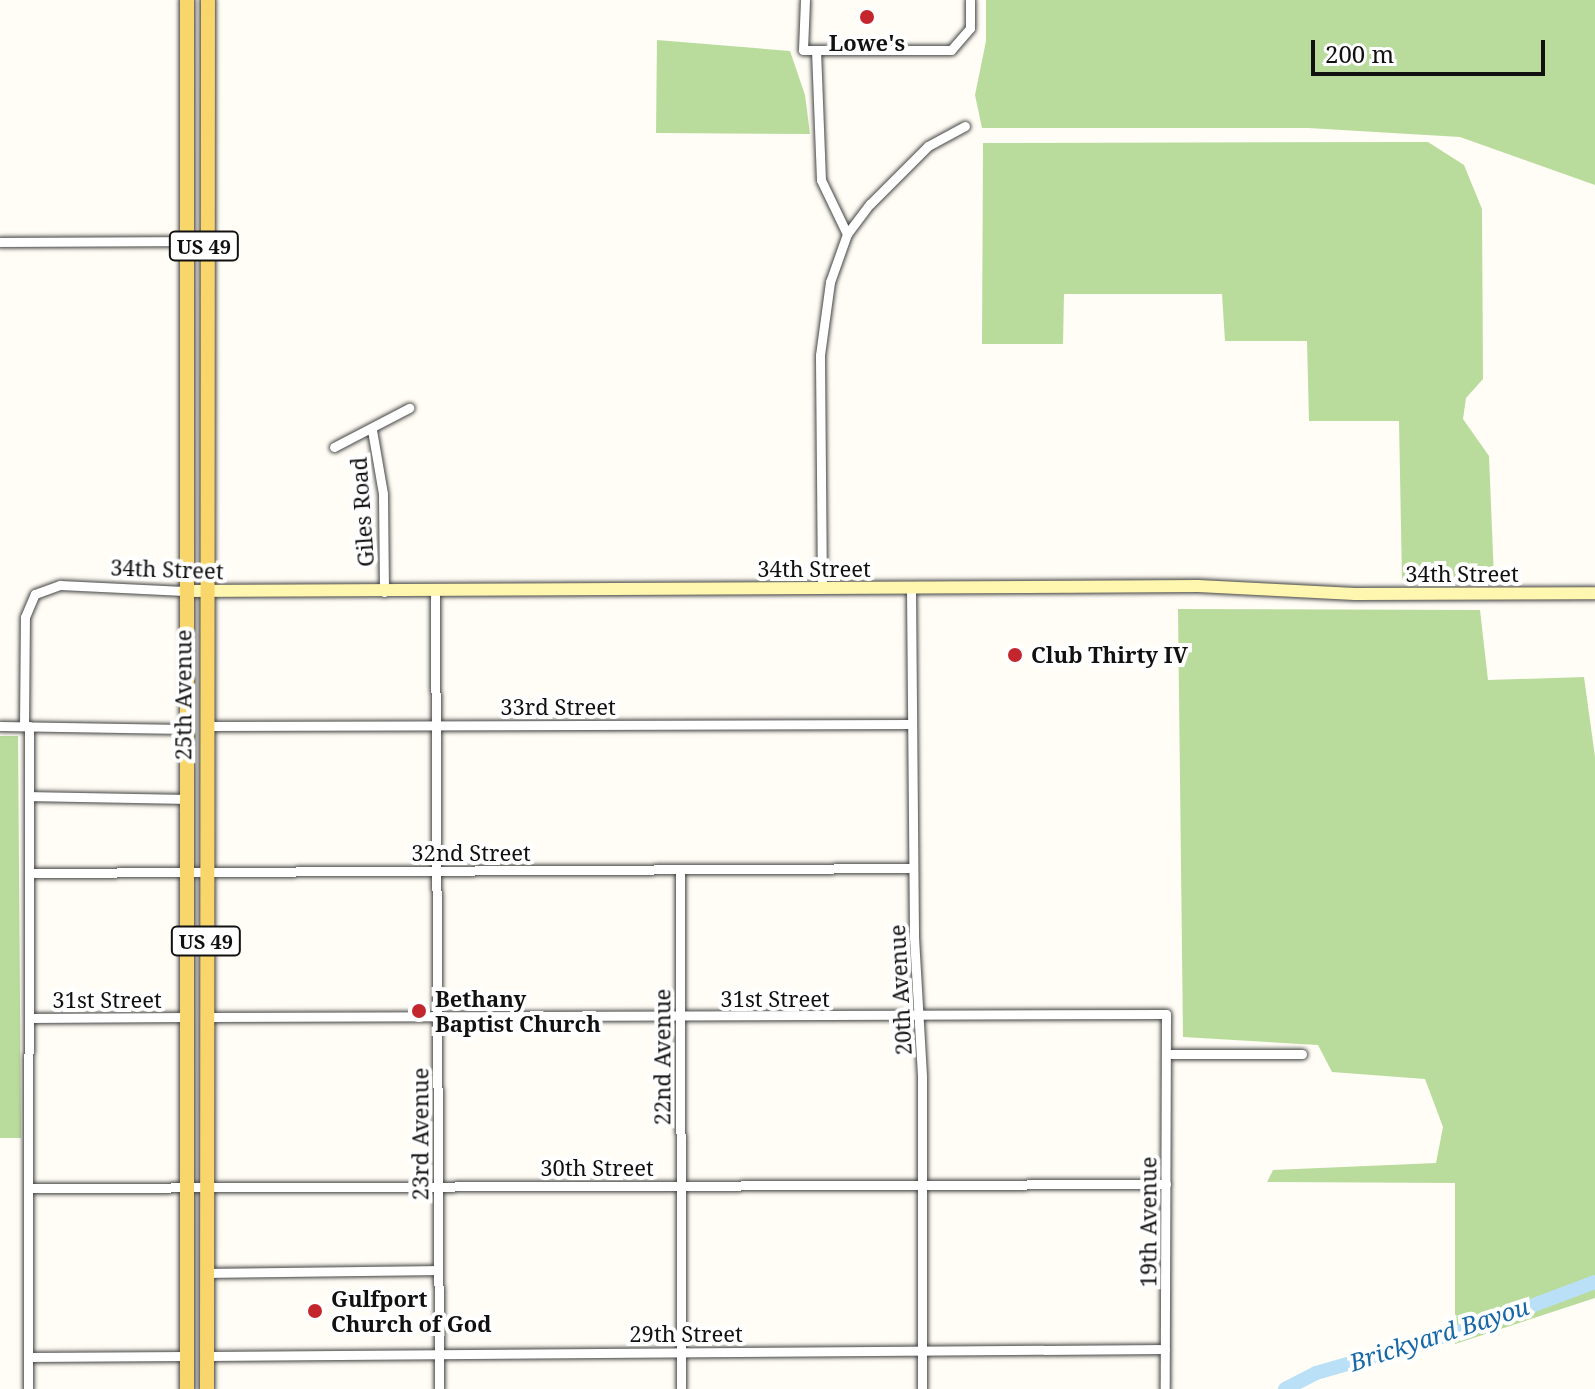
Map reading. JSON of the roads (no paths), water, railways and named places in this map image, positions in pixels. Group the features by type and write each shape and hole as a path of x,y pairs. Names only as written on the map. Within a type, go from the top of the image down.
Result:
{"main road":[{"name":"25th Avenue","path":"187,0 183,242 187,1389"},
{"name":"25th Avenue","path":"207,1389 204,117 208,0"},
{"path":"184,117 204,117"}],"street":[{"path":"805,0 803,50 951,50 970,28 970,0"},
{"path":"816,50 821,180 847,234"},
{"path":"822,589 820,355 825,302 847,234 896,175 928,146 965,126"},
{"path":"0,242 204,241"},
{"path":"334,447 372,430 409,408"},
{"name":"Giles Road","path":"372,430 383,494 384,592"},
{"name":"34th Street","path":"26,726 25,617 35,594 60,585 184,591 1198,586 1304,593 1595,593"},
{"name":"20th Avenue","path":"911,589 913,868 923,1184 922,1389"},
{"name":"23rd Avenue","path":"435,592 439,1389"},
{"name":"33rd Street","path":"206,726 911,724"},
{"path":"0,726 185,729"},
{"path":"26,726 29,796 28,1389"},
{"path":"29,796 185,799"},
{"name":"32nd Street","path":"29,873 913,868"},
{"name":"22nd Avenue","path":"680,869 681,1389"},
{"name":"31st Street","path":"207,1017 1166,1014 1166,1054"},
{"name":"31st Street","path":"29,1018 186,1017"},
{"path":"1166,1054 1302,1054"},
{"name":"19th Avenue","path":"1165,1389 1166,1054"},
{"name":"30th Street","path":"28,1188 1166,1184"},
{"path":"207,1273 438,1270"},
{"name":"29th Street","path":"207,1356 1165,1349"},
{"path":"28,1357 187,1356"}],"waterway":[{"name":"Brickyard Bayou","path":"1285,1389 1316,1373 1473,1328 1595,1282"}],"place":[{"name":"Lowe's","path":"867,17"},
{"name":"Club Thirty IV","path":"1015,655"},
{"name":"Bethany Baptist Church","path":"419,1011"},
{"name":"Gulfport Church of God","path":"315,1311"}]}
